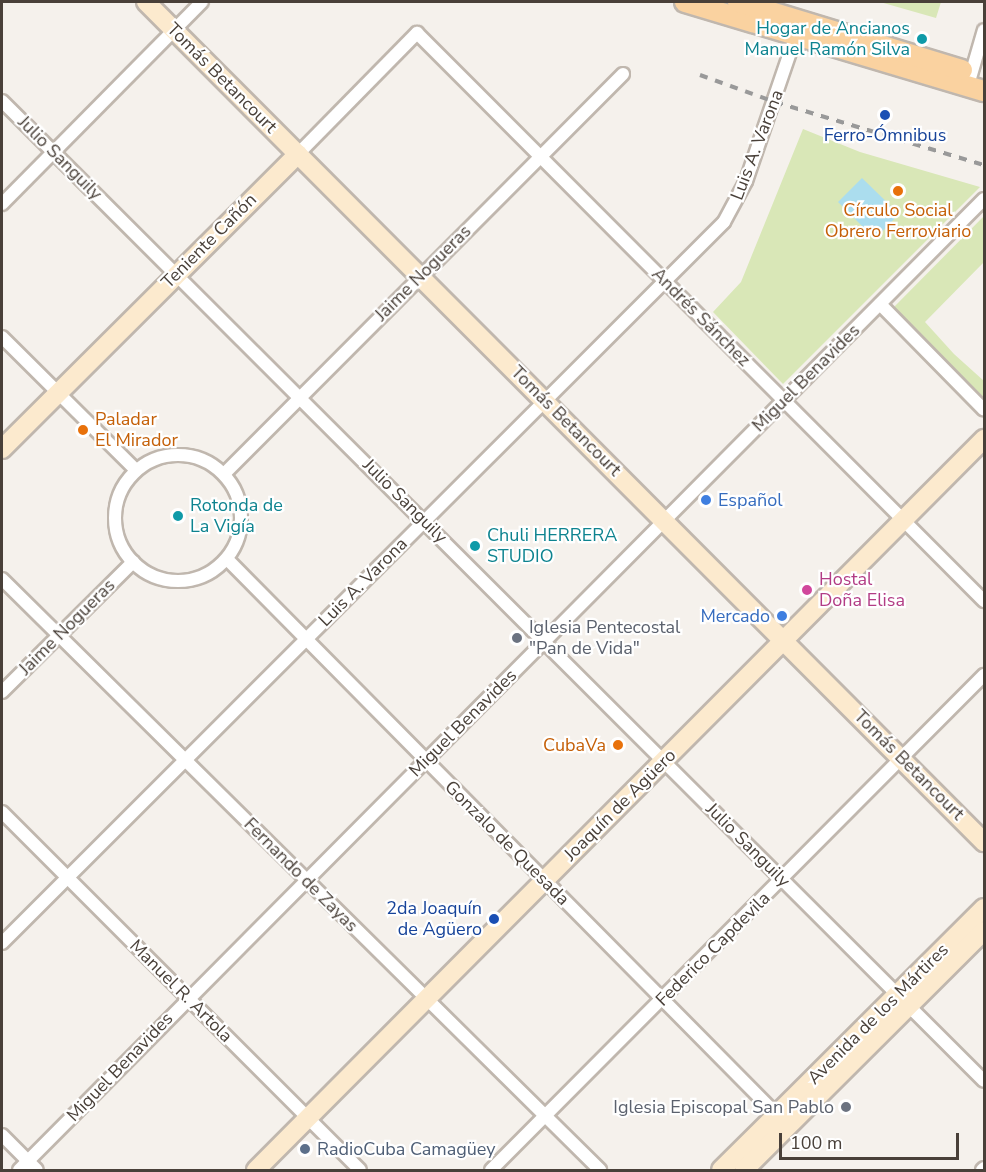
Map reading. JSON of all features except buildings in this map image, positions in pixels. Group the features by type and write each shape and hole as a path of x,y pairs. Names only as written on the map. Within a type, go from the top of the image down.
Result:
{"main road":[{"path":"685,2 802,31 977,82"},
{"path":"738,2 802,31"}],"street":[{"name":"Tomás Betancourt","path":"146,2 984,842"},
{"path":"2,204 202,2"},
{"path":"977,82 984,30"},
{"name":"Luis A. Varona","path":"2,944 664,281 734,207 802,31"},
{"name":"Teniente Cañón","path":"2,449 417,33"},
{"name":"Andrés Sánchez","path":"417,33 984,600"},
{"name":"Jaime Nogueras","path":"224,474 623,74"},
{"name":"Julio Sanguily","path":"2,101 665,760 984,1081"},
{"name":"Miguel Benavides","path":"28,1167 187,998 984,199"},
{"path":"880,304 984,410"},
{"path":"2,337 136,470"},
{"name":"Joaquín de Agüero","path":"256,1170 984,439"},
{"path":"172,454 200,459 224,474 235,489 241,525 226,559 210,573 191,580 170,581 150,575 133,562 121,545 115,525 116,504 124,484 136,470 153,459 172,454"},
{"name":"Gonzalo de Quesada","path":"226,559 782,1120"},
{"name":"Jaime Nogueras","path":"2,692 133,562"},
{"name":"Fernando de Zayas","path":"2,579 600,1170"},
{"name":"Federico Capdevila","path":"492,1170 984,675"},
{"name":"Manuel R. Artola","path":"2,812 360,1170"},
{"name":"Avenida de los Mártires","path":"721,1170 782,1120 903,1000 984,908"},
{"name":"Avenida de los Mártires","path":"903,1000 984,931"},
{"name":"Avenida de los Mártires","path":"744,1170 782,1120"},
{"path":"2,1135 28,1167"}],"green space":[{"path":"880,2 941,2 936,18"},
{"path":"803,129 860,152 980,187 783,384 713,312 741,282"},
{"path":"984,216 984,262 925,322 954,354 984,381 984,398 894,307"}],"water":[{"path":"862,178 899,214 875,239 838,202"}],"railway":[{"path":"700,75 775,102 984,165"}],"place":[{"name":"Hogar de Ancianos Manuel Ramón Silva","path":"922,39"},
{"name":"Ferro-Ómnibus","path":"885,115"},
{"name":"Círculo Social Obrero Ferroviario","path":"898,191"},
{"name":"Paladar El Mirador","path":"83,430"},
{"name":"Español","path":"706,500"},
{"name":"Rotonda de La Vigía","path":"178,516"},
{"name":"Chuli HERRERA STUDIO","path":"475,546"},
{"name":"Hostal Doña Elisa","path":"807,590"},
{"name":"Mercado","path":"782,616"},
{"name":"Iglesia Pentecostal \"Pan de Vida\"","path":"517,638"},
{"name":"CubaVa","path":"618,745"},
{"name":"2da Joaquín de Agüero","path":"494,919"},
{"name":"Iglesia Episcopal San Pablo","path":"846,1107"},
{"name":"RadioCuba Camagüey","path":"305,1149"}]}
